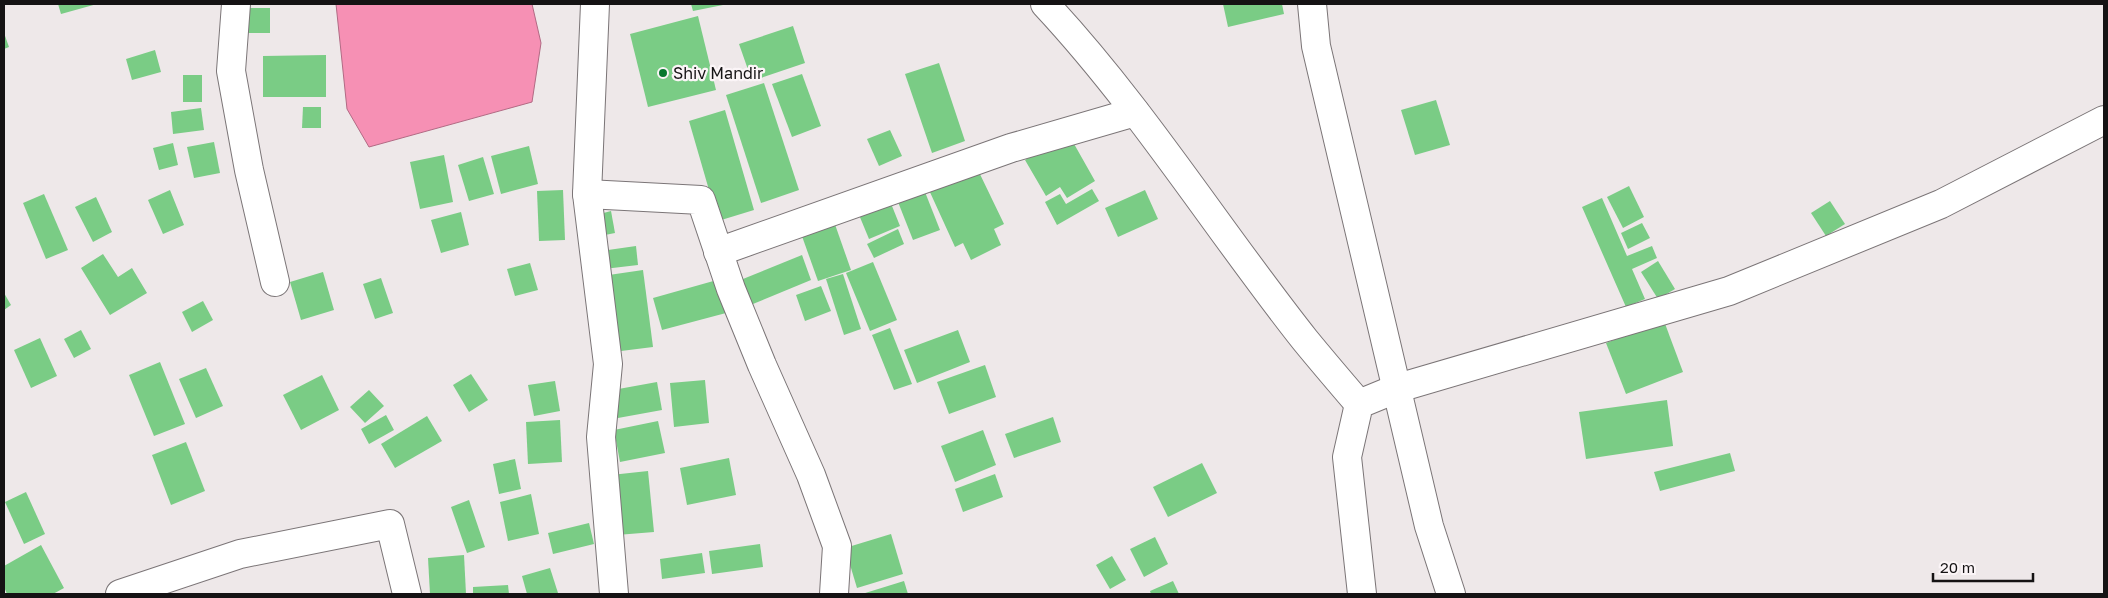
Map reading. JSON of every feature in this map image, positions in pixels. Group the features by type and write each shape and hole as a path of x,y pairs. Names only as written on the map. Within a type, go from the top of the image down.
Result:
{"street":[{"path":"236,4 231,71 249,170 275,282"},
{"path":"595,4 587,194 608,364 600,438 614,594"},
{"path":"1045,4 1085,47 1305,340 1359,404"},
{"path":"1312,4 1316,46 1429,526 1451,594"},
{"path":"718,252 1010,148 1134,112"},
{"path":"1359,404 1398,388 1729,291 1941,204 2104,120"},
{"path":"587,194 701,200 718,252 762,365 811,475 837,546 834,594"},
{"path":"1359,404 1347,457 1362,594"},
{"path":"120,594 240,554 390,524 407,594"}],"shaded area":[{"path":"336,4 532,4 541,43 532,102 369,147 347,109"}],"building":[{"path":"58,4 97,4 61,14"},
{"path":"691,4 723,4 723,5 693,11"},
{"path":"1223,4 1282,4 1284,14 1228,27"},
{"path":"239,8 270,8 270,33 239,33"},
{"path":"698,16 716,90 648,107 630,34"},
{"path":"793,26 805,63 752,81 739,44"},
{"path":"4,33 9,47 4,49"},
{"path":"155,50 161,72 132,80 126,59"},
{"path":"326,55 326,97 263,97 263,56"},
{"path":"939,63 965,141 932,153 905,74"},
{"path":"802,74 821,126 792,137 772,84"},
{"path":"183,75 202,75 202,102 183,102"},
{"path":"764,83 799,190 761,203 726,95"},
{"path":"1436,100 1450,145 1415,155 1401,110"},
{"path":"303,107 321,107 321,128 302,128"},
{"path":"201,108 204,130 173,134 171,112"},
{"path":"725,110 754,210 718,221 689,121"},
{"path":"890,130 902,156 879,166 867,139"},
{"path":"1069,135 1095,181 1067,198 1060,187 1046,196 1025,160"},
{"path":"214,142 220,173 194,178 187,147"},
{"path":"173,143 178,165 159,170 153,148"},
{"path":"529,146 538,184 501,194 491,156"},
{"path":"444,155 453,202 420,209 410,162"},
{"path":"483,157 494,194 469,201 458,165"},
{"path":"977,168 1004,224 994,229 1001,245 971,260 963,243 955,247 929,190"},
{"path":"1629,186 1644,217 1623,228 1607,197"},
{"path":"1092,189 1099,201 1057,225 1045,202 1060,194 1066,204"},
{"path":"170,190 184,225 163,234 148,200"},
{"path":"563,190 565,240 539,241 537,191"},
{"path":"1145,190 1158,219 1118,237 1105,208"},
{"path":"925,192 940,230 913,240 898,202"},
{"path":"44,194 68,250 46,259 23,203"},
{"path":"888,196 900,226 869,239 857,210"},
{"path":"96,197 112,232 93,242 75,207"},
{"path":"1602,198 1627,256 1652,246 1657,258 1632,269 1645,299 1626,307 1582,207"},
{"path":"1830,201 1845,224 1826,236 1811,213"},
{"path":"611,211 615,233 600,236 596,215"},
{"path":"461,212 469,245 441,253 431,220"},
{"path":"831,213 851,270 818,281 798,225"},
{"path":"1642,223 1650,238 1628,249 1621,233"},
{"path":"898,229 904,244 874,258 867,244"},
{"path":"636,246 638,265 604,269 601,251"},
{"path":"103,254 118,277 132,268 147,293 110,315 81,268"},
{"path":"802,255 811,280 748,306 738,281"},
{"path":"1658,261 1675,289 1658,299 1641,272"},
{"path":"873,262 897,320 870,331 846,273"},
{"path":"530,263 538,290 515,296 507,269"},
{"path":"643,270 653,347 613,352 602,276"},
{"path":"323,272 334,310 301,320 290,282"},
{"path":"843,274 861,329 844,335 826,279"},
{"path":"381,278 393,313 375,319 363,284"},
{"path":"717,280 726,313 662,330 653,298"},
{"path":"821,286 831,311 805,321 796,295"},
{"path":"4,293 11,305 4,310"},
{"path":"203,301 213,320 192,332 182,312"},
{"path":"1664,321 1683,372 1626,394 1606,343"},
{"path":"890,328 912,384 894,390 872,335"},
{"path":"81,330 91,349 74,358 64,339"},
{"path":"958,330 970,362 917,383 904,350"},
{"path":"40,338 57,376 31,388 14,350"},
{"path":"160,362 185,424 154,436 129,375"},
{"path":"985,365 996,397 949,414 937,382"},
{"path":"206,368 223,406 196,418 179,379"},
{"path":"471,374 488,400 469,412 453,385"},
{"path":"322,375 339,410 301,430 283,395"},
{"path":"705,380 709,423 674,427 670,383"},
{"path":"555,381 560,411 534,416 528,385"},
{"path":"657,382 662,410 618,418 613,390"},
{"path":"369,390 384,406 365,423 350,407"},
{"path":"1667,400 1673,446 1586,459 1579,412"},
{"path":"386,415 394,430 369,444 361,429"},
{"path":"427,416 442,441 395,468 381,444"},
{"path":"1053,417 1061,442 1014,458 1005,434"},
{"path":"560,420 562,462 528,464 526,422"},
{"path":"658,421 665,453 620,462 614,430"},
{"path":"983,430 996,465 955,482 941,446"},
{"path":"186,442 205,491 171,505 152,455"},
{"path":"1730,453 1735,471 1660,491 1654,472"},
{"path":"729,458 736,495 687,505 680,468"},
{"path":"515,459 521,489 499,494 493,464"},
{"path":"1202,463 1217,493 1168,517 1153,487"},
{"path":"648,471 654,532 617,535 611,475"},
{"path":"995,474 1003,497 963,512 955,489"},
{"path":"26,492 45,534 24,544 5,502"},
{"path":"531,494 539,534 508,541 500,502"},
{"path":"469,500 485,547 467,553 451,507"},
{"path":"589,523 594,544 553,554 548,533"},
{"path":"891,534 903,574 857,588 845,548"},
{"path":"1155,537 1168,564 1144,577 1130,549"},
{"path":"760,544 763,567 712,574 709,551"},
{"path":"41,545 64,588 53,594 7,594 4,587 4,566"},
{"path":"702,553 705,573 662,579 660,559"},
{"path":"464,555 466,594 430,594 428,558"},
{"path":"1112,556 1126,580 1110,589 1096,565"},
{"path":"550,568 558,593 527,594 522,576"},
{"path":"904,581 908,594 862,594"},
{"path":"1173,581 1179,594 1151,594 1150,591"},
{"path":"508,585 509,594 473,594 473,587"}],"place":[{"name":"Shiv Mandir","path":"663,73"}]}
